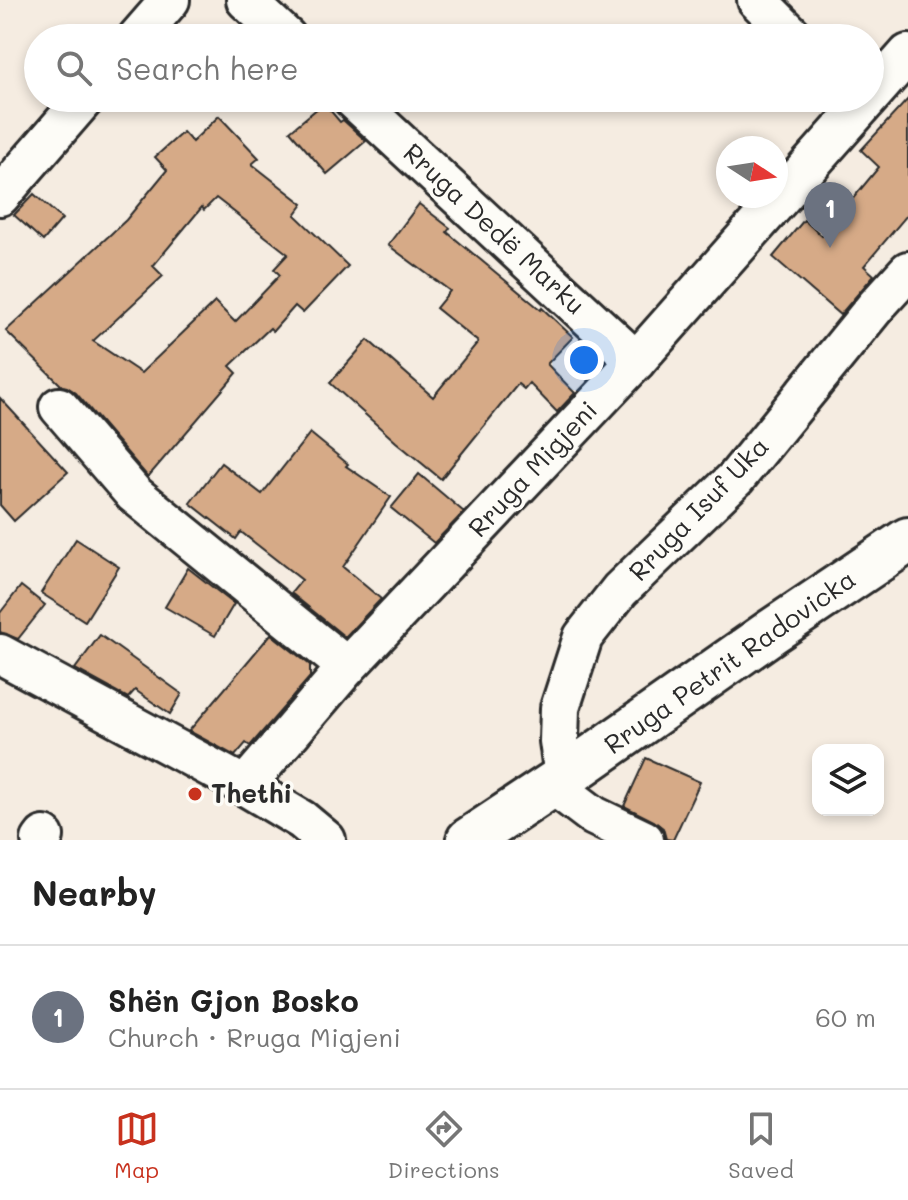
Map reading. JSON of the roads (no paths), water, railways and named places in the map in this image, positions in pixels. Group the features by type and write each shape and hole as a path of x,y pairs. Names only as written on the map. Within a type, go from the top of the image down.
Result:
{"main road":[{"name":"Rruga Petrit Radovicka","path":"469,840 908,540"}],"street":[{"path":"149,24 170,0"},
{"path":"246,0 272,24"},
{"path":"757,0 781,24"},
{"name":"Rruga Migjeni","path":"884,79 908,54"},
{"path":"0,196 73,112"},
{"name":"Rruga Dedë Marku","path":"367,112 636,361"},
{"name":"Rruga Migjeni","path":"245,786 347,667 636,361 853,112"},
{"name":"Rruga Isuf Uka","path":"558,781 560,708 583,637 620,590 736,478 908,271"},
{"path":"59,407 134,494 347,667"},
{"path":"0,654 245,786 302,820 326,840"},
{"path":"558,781 594,816 644,840"}],"place":[{"name":"Shën Gjon Bosko","path":"830,248"},
{"name":"Thethi","path":"195,794"}]}
